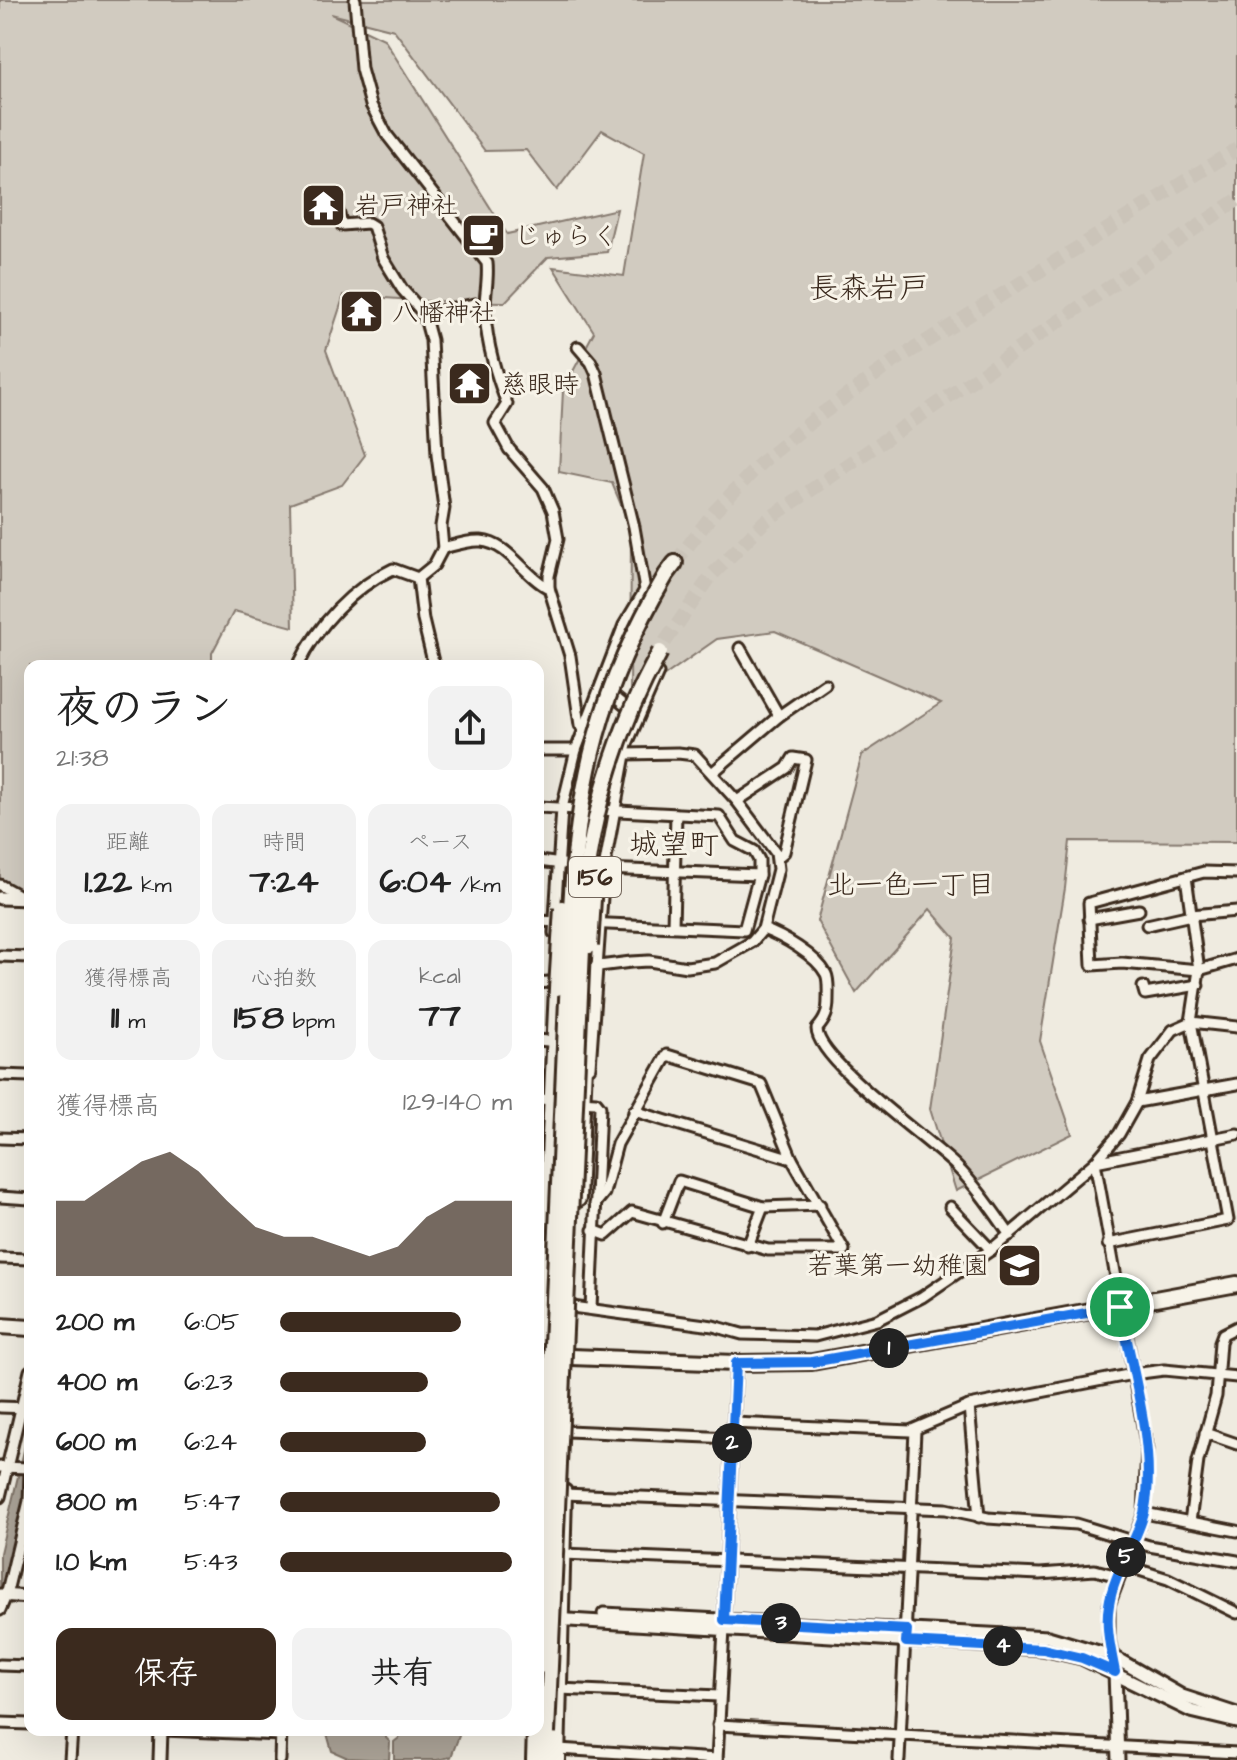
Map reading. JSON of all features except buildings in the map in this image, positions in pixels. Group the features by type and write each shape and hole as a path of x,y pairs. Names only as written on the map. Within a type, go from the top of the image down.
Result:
{"main road":[{"name":"156","path":"544,1532 574,859 582,790 592,746 623,654 671,569"},
{"name":"156","path":"544,1589 582,909 591,840 605,779 627,720 662,647"},
{"name":"156","path":"544,1099 565,853 579,770 584,752 592,746"},
{"name":"156","path":"558,1755 572,1307 583,1101 594,971 598,844 607,793 605,779"},
{"path":"544,1355 736,1363 812,1362 1237,1284"},
{"path":"0,1326 24,1328"},
{"path":"0,1336 24,1337"},
{"name":"156","path":"524,1760 534,1736"},
{"name":"156","path":"534,1760 536,1736"},
{"name":"156","path":"537,1736 546,1760"}],"street":[{"path":"355,0 361,69 371,105 387,135 487,263 489,277 485,309 488,349 507,404 495,423 509,449 543,488 553,511 558,539 549,588 570,656 580,725 585,729"},
{"path":"334,198 342,225 368,223 373,226 383,258 402,289 424,314 431,340 437,455 444,508 441,526 443,548 434,565 418,578"},
{"path":"424,314 475,304 485,309"},
{"path":"544,1035 554,986 554,921 562,808 576,750 624,625 645,590 634,527 596,373 578,347"},
{"path":"443,548 479,541 493,543 530,576 549,588"},
{"path":"302,660 321,627 358,590 393,569 418,578"},
{"path":"418,578 419,600 433,660"},
{"path":"740,648 779,716"},
{"path":"594,971 604,869 626,754 658,673"},
{"path":"712,773 779,716 825,684"},
{"path":"601,687 639,716"},
{"path":"544,750 576,750"},
{"path":"544,984 554,986 594,971 649,961 687,967 715,963 752,942 763,929 778,869 778,857 737,801 695,755 626,754"},
{"path":"737,801 787,768 793,758 806,760 784,852 778,857"},
{"path":"544,807 719,816 735,841 754,851 759,860 759,875 744,930 544,921"},
{"path":"673,926 676,814"},
{"path":"544,861 604,869 759,875"},
{"path":"1237,873 1204,872 1089,903 1092,965 1122,963 1199,970 1237,959"},
{"path":"1108,1244 1228,1220 1191,1022 1199,970 1186,877"},
{"path":"0,885 24,897"},
{"path":"0,898 24,899"},
{"path":"1089,919 1139,910"},
{"path":"1147,925 1191,915 1237,911"},
{"path":"763,929 784,937 827,975 828,1008 825,1020 817,1029 817,1038 826,1050 886,1108 957,1166 1010,1235"},
{"path":"0,956 24,957"},
{"path":"1143,987 1145,994 1198,985"},
{"path":"572,1307 713,1326 742,1334 815,1336 877,1320 922,1297 991,1250 1095,1162 1119,1134 1137,1102 1150,1060 1173,1030 1191,1022 1237,1027"},
{"path":"544,1053 544,1099 596,1102 600,1107 591,1308"},
{"path":"593,1230 606,1235 632,1212 748,1246 781,1251 844,1250 792,1159 761,1084 667,1055 617,1144 608,1168 604,1193 595,1204"},
{"path":"0,1075 24,1076"},
{"path":"1137,1102 1237,1084"},
{"path":"634,1111 792,1159"},
{"path":"1095,1162 1237,1134"},
{"path":"0,1138 24,1139"},
{"path":"1095,1162 1147,1448 1144,1513 1109,1605 1118,1760"},
{"path":"663,1223 679,1181 763,1207 820,1205"},
{"path":"0,1197 24,1199"},
{"path":"748,1246 763,1207"},
{"path":"950,1207 991,1250"},
{"path":"0,1258 24,1259"},
{"path":"1190,1522 1194,1482 1216,1396 1220,1342 1223,1334 1237,1327"},
{"path":"558,1755 717,1760 736,1363"},
{"path":"733,1423 915,1431 969,1406 1133,1374 1164,1370 1237,1377"},
{"path":"969,1406 979,1517"},
{"path":"0,1407 24,1408"},
{"path":"0,1497 3,1467 24,1413"},
{"path":"567,1431 732,1438"},
{"path":"899,1760 915,1431"},
{"path":"1205,1433 1237,1444"},
{"path":"3,1467 24,1469"},
{"path":"544,1493 946,1509 979,1517 1076,1524 1132,1542 1237,1561"},
{"path":"1144,1513 1237,1531"},
{"path":"0,1610 24,1534"},
{"path":"563,1554 1040,1574 1095,1570 1118,1576"},
{"path":"1123,1565 1168,1579 1237,1613"},
{"path":"3,1595 24,1597"},
{"path":"544,1618 906,1636 1043,1649 1082,1658 1191,1711 1237,1722"},
{"path":"906,1636 1048,1637 1112,1656 1182,1696 1237,1714"},
{"path":"0,1665 24,1666"},
{"path":"559,1689 719,1696"},
{"path":"0,1723 24,1724"},
{"path":"718,1725 1237,1753"},
{"path":"70,1760 72,1736"},
{"path":"160,1760 162,1736"},
{"path":"280,1760 281,1736"}],"shaded area":[{"path":"0,0 1237,0 1237,842 1070,841 1040,1041 1072,1134 956,1191 930,1109 955,938 930,909 856,993 817,921 862,755 941,703 775,631 717,639 630,700 631,529 612,483 559,472 563,390 594,332 553,267 624,276 644,153 602,130 557,190 526,150 485,151 394,30 331,14 384,39 507,234 617,209 607,252 548,257 505,302 426,301 344,295 326,350 365,455 342,485 290,504 293,627 234,611 212,653 212,660 24,660 24,893 0,880"},
{"path":"24,1451 24,1508 0,1601 0,1553"},
{"path":"328,1736 386,1736 390,1742 389,1760 348,1758 332,1751"},
{"path":"459,1736 451,1757 437,1760 394,1760 394,1742 399,1738"}],"tunnel":[{"path":"675,563 715,511 762,462 812,421 893,362 1237,149"},
{"path":"665,642 711,576 764,522 1237,200"}],"place":[{"name":"岩戸神社","path":"323,205"},
{"name":"じゅらく","path":"483,235"},
{"name":"八幡神社","path":"361,312"},
{"name":"慈眼時","path":"470,384"},
{"name":"若葉第一幼稚園","path":"1020,1265"}],"district":[{"name":"長森岩戸","path":"869,288"},
{"name":"城望町","path":"674,844"},
{"name":"北一色一丁目","path":"911,884"}],"route":[{"path":"1120,1307 1147,1448 1147,1475 1144,1513 1109,1605 1109,1638 1115,1672 1082,1658 1043,1649 906,1642 907,1630 724,1620 736,1363 812,1362 1120,1307"}]}
